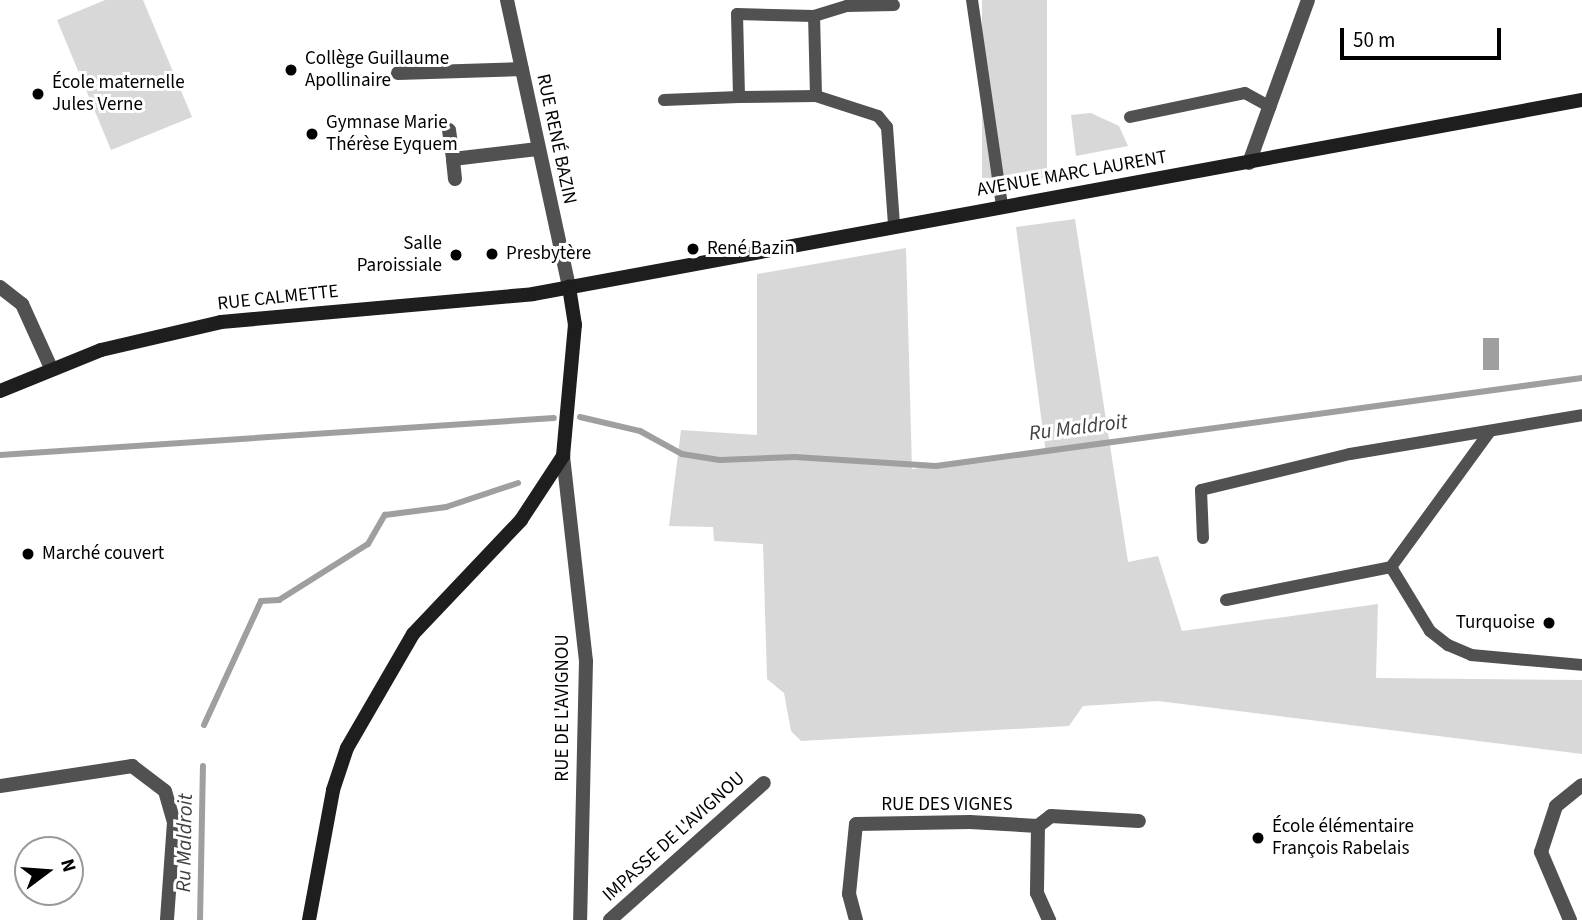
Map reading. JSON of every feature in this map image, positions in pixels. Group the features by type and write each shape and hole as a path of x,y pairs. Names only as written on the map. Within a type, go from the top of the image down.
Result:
{"street":[{"name":"RUE RENÉ BAZIN","path":"507,0 537,149 569,286"},
{"path":"1249,163 1308,0"},
{"path":"398,72 522,69"},
{"name":"AVENUE MARC LAURENT","path":"569,286 894,224 1249,163 1582,100"},
{"path":"449,130 455,179"},
{"path":"453,159 537,149"},
{"path":"309,920 333,790 347,748 413,634 522,520 563,456 575,325 569,286"},
{"name":"RUE CALMETTE","path":"0,391 51,368 221,322 569,286"},
{"path":"0,287 22,304 51,368"},
{"name":"RUE DE L'AVIGNOU","path":"563,456 586,662 580,920"},
{"path":"0,786 132,766 165,791 174,822 167,920"},
{"name":"IMPASSE DE L'AVIGNOU","path":"610,920 764,783"},
{"path":"1570,920 1541,852 1556,806 1582,785"},
{"path":"1038,826 1051,816 1139,821"},
{"name":"RUE DES VIGNES","path":"856,920 849,894 856,824 1038,826 1037,893 1049,920"}],"lane":[{"path":"972,0 1002,205"},
{"path":"739,97 733,19 744,11 814,16 847,6 894,5"},
{"path":"814,16 816,96"},
{"path":"1130,117 1245,93 1270,107"},
{"path":"664,100 816,96 878,116 887,127 894,224"},
{"path":"1203,538 1201,490 1350,454 1582,415"},
{"path":"1226,600 1391,567 1490,431"},
{"path":"1391,567 1430,631 1448,645 1472,655 1582,665"}],"shaded area":[{"path":"105,0 143,0 192,117 111,150 57,20"},
{"path":"982,0 1047,0 1047,178 982,178"},
{"path":"1091,113 1119,126 1128,146 1076,156 1071,115"},
{"path":"1075,219 1128,562 1158,556 1182,631 1378,604 1376,678 1582,680 1582,754 1158,701 1083,706 1069,726 801,741 791,731 784,693 767,679 763,544 714,541 713,527 669,526 681,430 757,435 757,274 906,248 912,469 1046,454 1016,227"},
{"path":"1483,338 1499,338 1499,370 1483,370"}],"waterway":[{"name":"Ru Maldroit","path":"580,417 640,431 682,454 720,460 795,457 936,466 1582,378"},
{"path":"0,455 554,418"},
{"name":"Ru Maldroit","path":"204,725 261,601 279,600 368,544 385,515 446,507 518,483"},
{"name":"Ru Maldroit","path":"200,920 203,766"}],"place":[{"name":"Collège Guillaume Apollinaire","path":"291,70"},
{"name":"École maternelle Jules Verne","path":"38,94"},
{"name":"Gymnase Marie Thérèse Eyquem","path":"312,134"},
{"name":"René Bazin","path":"693,249"},
{"name":"Presbytère","path":"492,254"},
{"name":"Salle Paroissiale","path":"456,255"},
{"name":"Marché couvert","path":"28,554"},
{"name":"Turquoise","path":"1549,623"},
{"name":"École élémentaire François Rabelais","path":"1258,838"}]}
